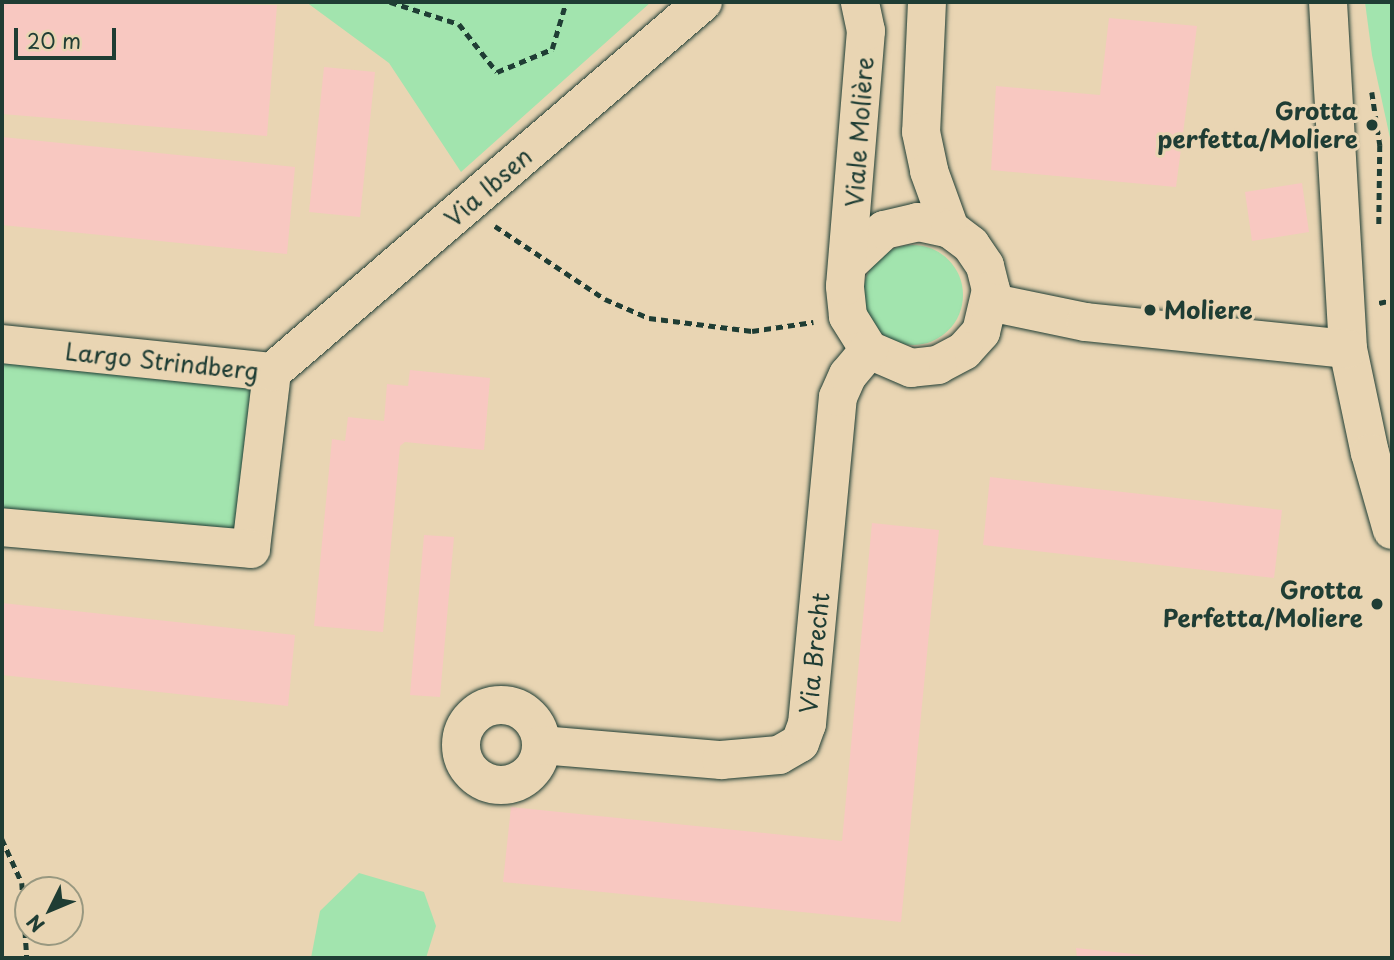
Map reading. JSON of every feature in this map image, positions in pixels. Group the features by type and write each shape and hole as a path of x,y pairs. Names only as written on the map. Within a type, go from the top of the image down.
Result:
{"street":[{"name":"Via Ibsen","path":"272,372 704,2"},
{"name":"Viale Molière","path":"849,263 866,31 860,2"},
{"path":"927,2 921,132 929,171 950,229"},
{"path":"1328,2 1348,349 1370,453 1392,530"},
{"path":"918,222 950,229 971,245 985,266 989,302 981,332 964,351 938,365 911,368 869,350 848,316 849,263 884,230 918,222"},
{"path":"989,302 1086,322 1348,349"},
{"name":"Largo Strindberg","path":"2,344 272,372 251,549 2,527"},
{"name":"Via Brecht","path":"541,745 721,760 779,755 800,743 807,724 838,397 848,375 869,350"}],"path":[{"path":"390,2 459,24 497,72 552,49 566,2"},
{"path":"467,204 572,279 649,318 752,331 848,316"},
{"path":"2,839 22,883 27,958"}],"green space":[{"path":"306,2 651,2 461,172 389,63"},
{"path":"1365,2 1392,2 1392,147 1372,55"},
{"path":"913,245 932,249 948,260 959,276 963,295 959,314 948,330 932,341 913,345 894,341 878,330 867,314 863,295 867,276 878,260 894,249"},
{"path":"2,358 257,383 239,534 2,512"},
{"path":"359,873 424,892 436,926 426,958 311,958 320,911"}],"building":[{"path":"2,2 277,5 267,136 2,114"},
{"path":"1109,18 1197,26 1176,187 991,170 996,86 1100,95"},
{"path":"324,67 375,72 360,217 309,212"},
{"path":"2,137 295,167 287,254 2,225"},
{"path":"1302,183 1309,232 1252,241 1245,192"},
{"path":"410,370 490,378 484,450 405,442 400,446 383,632 314,626 332,439 345,441 348,417 384,421 387,384 408,386"},
{"path":"990,477 1282,510 1274,578 983,545"},
{"path":"872,523 939,530 901,922 503,882 511,807 842,841"},
{"path":"424,535 454,537 440,697 410,695"},
{"path":"2,603 295,635 288,706 2,675"},
{"path":"1076,948 1152,956 1152,958 1077,958"}],"place":[{"name":"Grotta perfetta/Moliere","path":"1372,125"},
{"name":"Moliere","path":"1150,310"},
{"name":"Grotta Perfetta/Moliere","path":"1377,604"}]}
